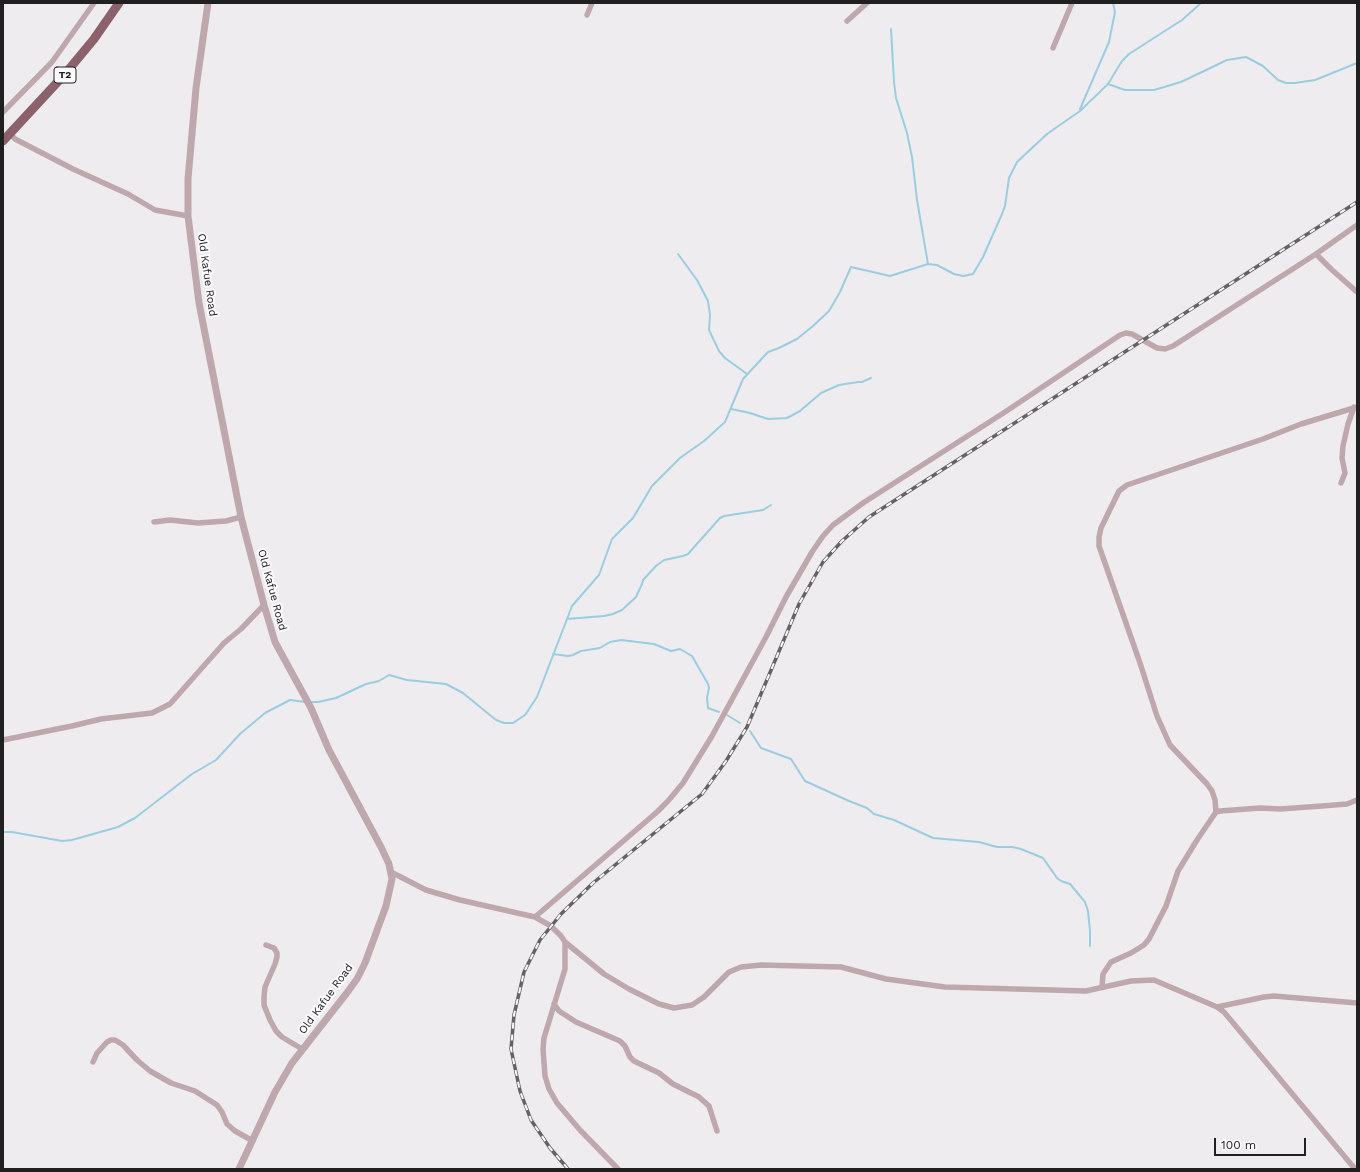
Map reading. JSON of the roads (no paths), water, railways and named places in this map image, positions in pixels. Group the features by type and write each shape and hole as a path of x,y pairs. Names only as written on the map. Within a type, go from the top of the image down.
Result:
{"highway":[{"name":"T2","path":"3,140 66,74 94,39 119,3"}],"street":[{"path":"3,112 52,62 94,3"},
{"name":"Old Kafue Road","path":"208,3 196,88 188,179 188,216 199,303 241,517 275,642 310,708 329,750 381,847 391,872 392,879 386,906 365,963 357,979 292,1063 275,1092 239,1169"},
{"path":"587,15 592,3"},
{"path":"847,21 867,3"},
{"path":"1053,48 1072,3"},
{"path":"10,134 14,139 73,170 128,194 155,210 188,216"},
{"path":"535,917 657,812 683,783 712,736 812,552 833,525 863,503 1120,336 1132,334 1157,348 1172,346 1357,226"},
{"path":"1316,254 1357,292"},
{"path":"1341,483 1345,473 1342,458 1343,446 1348,424 1356,407"},
{"path":"1102,988 1103,974 1111,962 1131,953 1144,945 1149,939 1166,906 1178,871 1216,812 1215,800 1212,791 1170,745 1157,716 1099,546 1101,528 1119,491 1127,485 1263,439 1301,424 1356,407"},
{"path":"154,522 170,520 198,523 226,521 241,517"},
{"path":"3,740 100,719 152,713 164,708 170,704 224,643 241,629 264,605"},
{"path":"1216,812 1260,808 1280,809 1347,804 1357,800"},
{"path":"391,872 426,890 460,900 535,917 551,926 565,942 604,974 659,1004 674,1008 692,1005 704,997 729,972 741,967 761,965 841,967 886,979 945,987 1086,991 1130,981 1154,980 1217,1007 1224,1012 1354,1169"},
{"path":"565,942 565,968 544,1038 543,1049 545,1076 549,1089 557,1103 580,1130 618,1169"},
{"path":"266,945 274,948 277,952 277,957 265,987 264,1005 276,1031 302,1049"},
{"path":"1217,1007 1264,996 1357,1003"},
{"path":"554,1004 559,1011 576,1022 620,1041 625,1046 630,1057 634,1061 659,1073 673,1084 699,1097 709,1106 716,1131"},
{"path":"93,1062 107,1042 115,1040 123,1045 150,1071 171,1083 195,1091 217,1106 222,1112 227,1124 235,1131 253,1141"}],"waterway":[{"path":"1080,109 1109,42 1115,12 1113,3"},
{"path":"309,702 318,702 336,698 366,684 379,681 389,675 407,680 446,684 463,693 496,720 504,723 513,723 525,715 537,697 572,606 599,575 612,539 633,518 652,486 680,458 704,441 725,422 743,379 768,352 797,339 829,311 840,292 851,267 890,276 928,264 937,265 954,274 963,276 973,274 983,257 1002,214 1005,206 1009,178 1017,162 1047,134 1080,111 1108,84 1122,61 1129,54 1182,20 1201,3"},
{"path":"891,29 896,98 907,133 912,157 917,200 928,264"},
{"path":"1108,84 1125,90 1154,90 1181,82 1227,60 1246,57 1263,66 1278,80 1286,83 1315,80 1357,63"},
{"path":"678,254 697,280 708,301 710,315 709,330 719,351 725,358 747,374"},
{"path":"731,409 768,419 787,418 800,411 821,393 839,385 862,382 871,378"},
{"path":"567,619 604,616 622,610 636,597 643,580 656,566 664,560 688,554 720,518 724,516 763,510 771,505"},
{"path":"553,654 568,656 573,655 581,651 600,648 610,642 621,640 654,644 671,651 680,649 692,656 708,684 708,708 719,712"},
{"path":"3,832 12,832 62,841 72,840 118,827 135,818 192,774 216,760 240,734 265,713 290,700 305,702"},
{"path":"727,715 740,723"},
{"path":"750,731 761,748 791,759 805,781 867,808 874,814 894,820 933,838 979,842 997,847 1012,847 1043,858 1057,878 1070,884 1085,902 1088,911 1090,946"}],"railway":[{"path":"568,1169 550,1148 531,1120 520,1091 511,1049 514,1015 524,972 540,940 561,914 593,883 702,794 726,761 747,727 799,604 823,562 842,541 869,517 1357,202"}]}
